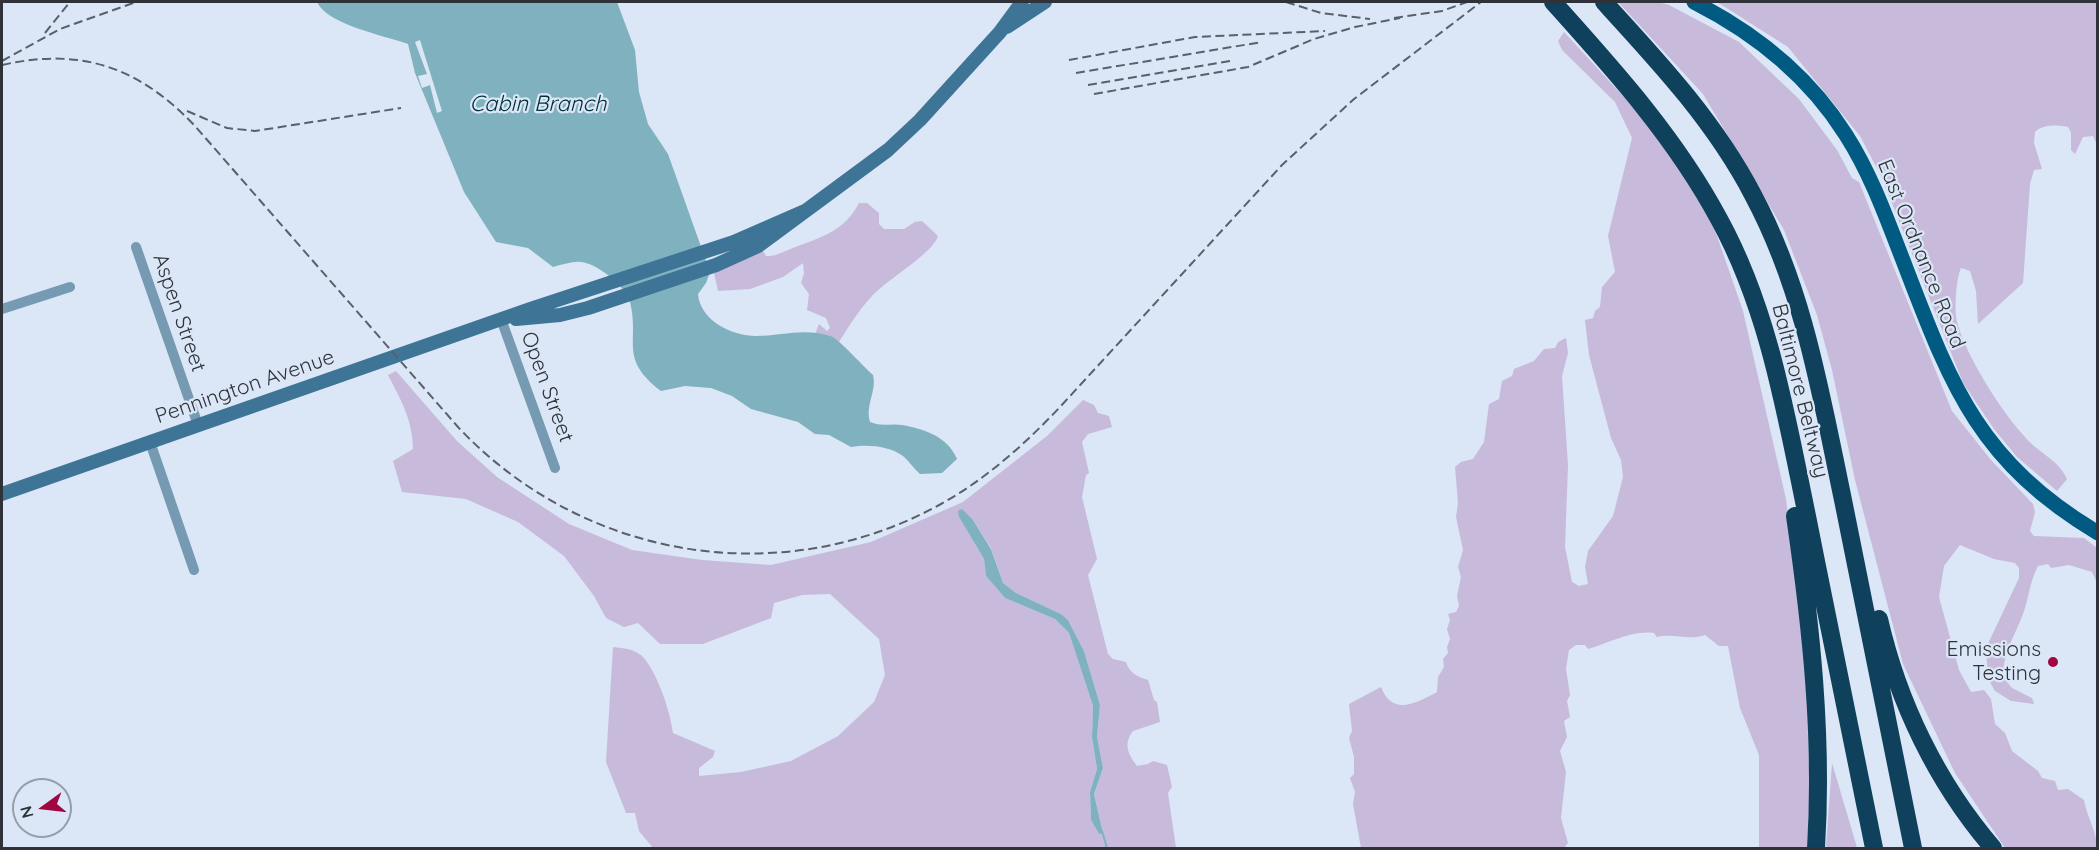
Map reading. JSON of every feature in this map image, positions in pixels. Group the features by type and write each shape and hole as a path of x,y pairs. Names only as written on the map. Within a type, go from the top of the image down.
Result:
{"highway":[{"name":"Baltimore Beltway","path":"1553,2 1661,126 1690,168 1720,220 1758,307 1780,391 1874,849"},
{"name":"Baltimore Beltway","path":"1604,2 1693,103 1723,143 1753,195 1778,246 1795,290 1818,378 1913,849"},
{"path":"1795,290 1825,389 1892,668 1922,742 1960,805 1993,849"},
{"path":"1758,307 1785,451 1816,677 1819,793 1816,849"}],"main road":[{"name":"Pennington Avenue","path":"501,319 560,315 613,300 716,265 758,246 888,150 920,120 1000,32 1022,2"},
{"name":"Pennington Avenue","path":"1000,32 1046,2"},
{"name":"East Ordnance Road","path":"1694,2 1726,18 1760,42 1790,67 1820,99 1846,135 1868,175 1943,365 1966,408 1988,440 2036,491 2097,533"},
{"name":"Pennington Avenue","path":"2,494 501,319 711,249 805,211"}],"street":[{"name":"Aspen Street","path":"136,247 198,425"},
{"path":"2,309 70,287"},
{"name":"Open Street","path":"501,319 555,468"},
{"path":"150,442 194,570"}],"shaded area":[{"path":"1618,2 1658,2 1669,5 1739,42 1799,99 1837,150 1852,178 1859,182 1952,411 1991,460 2033,504 2035,512 2030,531 2034,536 2084,538 2097,548 2097,583 2092,572 2069,565 2051,568 2048,564 2038,566 2035,572 2024,611 2008,651 2003,677 2012,688 2032,698 2034,704 2011,701 1995,691 1988,679 1986,648 2019,578 2019,568 2015,563 1994,559 1960,545 1944,566 1939,597 1959,670 1971,692 1984,690 1991,699 1995,724 2005,733 2012,751 2038,771 2042,778 2055,781 2058,790 2068,789 2084,800 2097,848 2005,848 1955,773 1903,664 1855,480 1832,370 1817,315 1784,230 1703,94"},
{"path":"1717,2 2097,2 2097,145 2093,136 2083,137 2075,154 2071,150 2071,132 2068,127 2046,126 2035,132 2034,143 2042,169 2034,170 2030,184 2023,283 1978,324 1976,291 1970,271 1961,268 1956,295 1957,322 1968,351 1995,398 2016,426 2030,443 2063,472 2067,479 2057,491 2017,457 1994,429 1963,383 1882,178 1860,136 1788,47"},
{"path":"1564,32 1634,108 1698,192 1717,236 1743,311 1786,499 1805,651 1810,794 1807,848 1759,848 1759,755 1740,708 1728,646 1719,646 1705,635 1657,637 1654,633 1637,633 1588,649 1585,645 1576,645 1569,650 1566,669 1570,695 1567,701 1570,717 1564,721 1567,737 1560,751 1566,772 1561,818 1568,843 1564,848 1361,848 1353,804 1355,792 1350,778 1354,774 1354,757 1349,738 1352,731 1349,704 1381,687 1391,702 1405,705 1437,692 1438,677 1444,667 1443,659 1448,653 1447,647 1450,639 1447,629 1450,620 1448,614 1456,612 1459,606 1457,596 1461,577 1458,567 1463,550 1456,517 1458,503 1455,467 1461,462 1473,459 1484,442 1489,404 1499,399 1502,381 1512,376 1514,369 1534,361 1544,349 1555,348 1558,342 1566,338 1568,353 1562,376 1568,465 1565,547 1572,582 1579,586 1588,584 1585,567 1588,551 1613,516 1623,477 1621,460 1611,438 1589,355 1585,320 1593,318 1595,311 1600,307 1602,287 1615,272 1608,236 1632,138 1615,102 1562,50 1558,41"},
{"path":"859,203 867,203 879,213 879,224 884,229 904,229 915,222 922,221 938,236 928,250 872,296 858,312 839,342 835,338 815,334 819,324 827,331 830,328 826,318 807,310 809,294 801,283 804,273 803,263 783,277 750,289 718,291 714,273 763,251 766,256 773,256 822,237 846,221"},
{"path":"396,371 457,441 497,477 569,524 632,550 702,560 771,565 871,542 963,502 1047,436 1083,400 1094,405 1098,413 1109,416 1112,427 1088,434 1082,442 1089,473 1086,475 1082,497 1097,559 1088,575 1108,654 1113,659 1126,662 1134,674 1148,680 1154,700 1157,702 1160,722 1133,731 1127,745 1137,766 1153,761 1167,765 1172,787 1168,793 1176,848 653,848 639,831 635,813 626,813 606,762 613,647 629,649 637,653 649,665 663,694 673,733 715,751 713,757 699,768 699,776 741,772 791,761 838,736 874,702 885,675 879,639 830,594 802,595 774,603 771,618 703,644 660,644 638,623 624,627 606,618 594,596 564,556 518,522 466,499 402,492 393,461 413,449 411,429 388,375","holes":["959,517 973,520 991,548 1003,583 1016,593 1061,614 1068,620 1084,651 1100,705 1097,737 1103,768 1094,794 1103,832 1099,834 1091,820 1090,792 1097,769 1092,737 1093,706 1069,633 1055,619 1005,598 986,576 984,559"]},
{"path":"1832,763 1856,844 1857,848 1826,848"}],"water":[{"name":"Cabin Branch","path":"317,2 617,2 635,50 639,92 648,124 668,154 710,272 698,294 704,312 727,330 746,335 766,336 804,332 833,337 873,375 870,422 902,425 935,435 948,445 957,459 942,473 920,474 903,456 891,450 871,446 851,447 829,435 815,434 798,422 751,409 732,396 711,388 685,386 661,391 639,369 633,349 630,302 617,283 588,263 574,262 553,267 528,248 496,242 464,192 415,73 408,44 344,23 323,10"},
{"path":"962,509 973,520 991,549 1003,583 1016,593 1061,614 1068,620 1084,651 1100,705 1097,737 1103,768 1094,794 1103,833 1099,834 1091,820 1090,792 1097,769 1092,737 1093,706 1069,633 1055,619 1005,598 986,576 984,559 959,517 958,511"}],"pier":[{"path":"420,40 442,111 437,113 430,85 422,88 418,76 427,74 415,42"}],"waterway":[{"name":"Cabin Branch","path":"1102,831 1107,848"}],"railway":[{"path":"45,33 70,2"},
{"path":"2,61 60,29 136,2"},
{"path":"1286,2 1321,13 1370,19"},
{"path":"1394,18 1442,11 1467,2"},
{"path":"2,65 31,60 83,61 130,76 174,106 195,126 458,427 508,472 563,507 623,533 686,548 750,554 815,548 879,532 941,504 974,484 1033,435 1282,165 1354,99 1481,2"},
{"path":"1094,94 1248,67 1314,39 1355,27 1400,18"},
{"path":"1069,60 1195,37 1325,31"},
{"path":"1076,73 1262,42"},
{"path":"1088,85 1230,61"},
{"path":"187,111 227,128 255,131 401,108"}],"place":[{"name":"Emissions Testing","path":"2053,662"}]}
